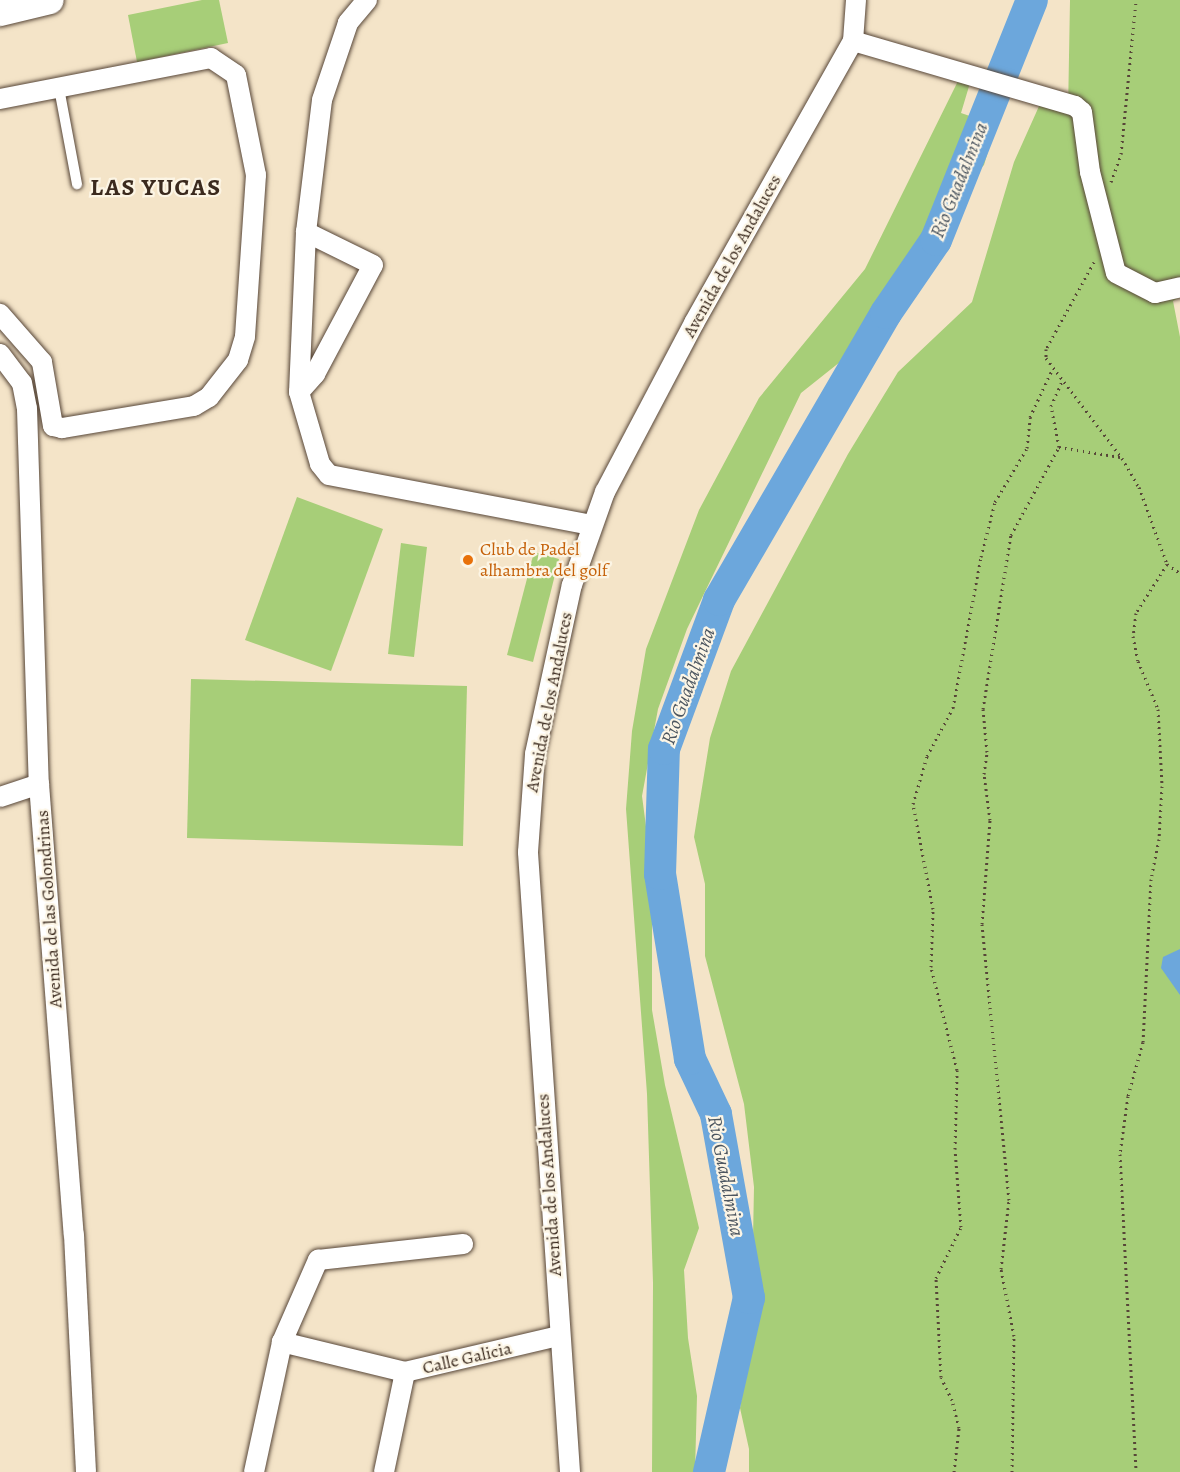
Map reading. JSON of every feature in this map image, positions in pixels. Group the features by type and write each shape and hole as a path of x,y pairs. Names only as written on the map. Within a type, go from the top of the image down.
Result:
{"main road":[{"path":"0,12 50,0"}],"street":[{"path":"367,0 354,11 348,23 322,100 306,232 299,392 320,464 329,475 591,525"},
{"name":"Avenida de los Andaluces","path":"570,1472 528,852 530,793 572,585 591,525 689,334 853,42 855,0"},
{"path":"853,42 1075,106 1082,112 1090,172 1107,251 1116,273 1141,289 1155,293 1180,287"},
{"path":"0,99 211,58 236,75 256,175 245,337 238,360 209,397 194,406 62,428 53,426 42,362 0,314"},
{"path":"299,392 315,374 373,265 306,232"},
{"name":"Avenida de las Golondrinas","path":"2,359 22,383 27,409 39,784 74,1235 87,1472"},
{"path":"0,797 39,784"},
{"path":"254,1472 282,1342 318,1260 464,1245"},
{"name":"Calle Galicia","path":"384,1472 405,1372 559,1336"},
{"path":"282,1342 405,1372"}],"lane":[{"path":"59,88 77,184"}],"path":[{"path":"1108,187 1121,154 1136,0"},
{"path":"1107,251 1095,260 1046,350 1052,370 1122,458 1139,487 1167,564 1180,573"},
{"path":"954,1472 958,1428 952,1400 941,1377 936,1278 961,1227 955,1149 957,1070 932,967 933,909 913,804 927,756 953,708 979,568 995,502 1027,448 1030,417 1052,370"},
{"path":"1012,1472 1014,1336 1001,1269 1008,1189 981,924 990,820 985,791 987,752 983,709 1011,535 1059,447 1051,406 1062,381"},
{"path":"1059,447 1122,458"},
{"path":"1136,1472 1120,1154 1128,1096 1143,1042 1151,879 1159,839 1162,786 1158,710 1138,661 1133,636 1136,613 1167,564"}],"green space":[{"path":"202,0 219,0 228,43 137,62 128,15"},
{"path":"1070,0 1180,0 1180,297 1173,301 1180,337 1180,1472 749,1472 749,1449 740,1408 751,1341 754,1187 744,1104 705,956 705,884 694,837 710,738 731,671 848,454 898,372 972,302 1014,162 1040,104 1068,112"},
{"path":"958,81 970,83 961,113 996,125 984,165 932,220 904,291 884,327 801,393 687,629 658,709 642,796 652,872 652,1010 665,1085 699,1228 684,1270 688,1338 697,1396 695,1472 652,1472 653,1283 647,1094 626,809 632,731 646,649 699,510 759,398 865,269"},
{"path":"297,497 383,529 331,671 245,640"},
{"path":"401,543 427,547 414,657 388,654"},
{"path":"534,552 559,559 533,662 507,655"},
{"path":"191,679 467,686 463,846 187,838"}],"water":[{"path":"1180,949 1180,995 1161,968 1163,957"}],"waterway":[{"name":"Rio Guadalmina","path":"709,1472 749,1298 716,1114 690,1059 660,874 664,749 719,600 886,313 936,240 1032,0"}],"place":[{"name":"Club de Padel alhambra del golf","path":"468,560"}],"district":[{"name":"LAS YUCAS","path":"156,188"}]}
